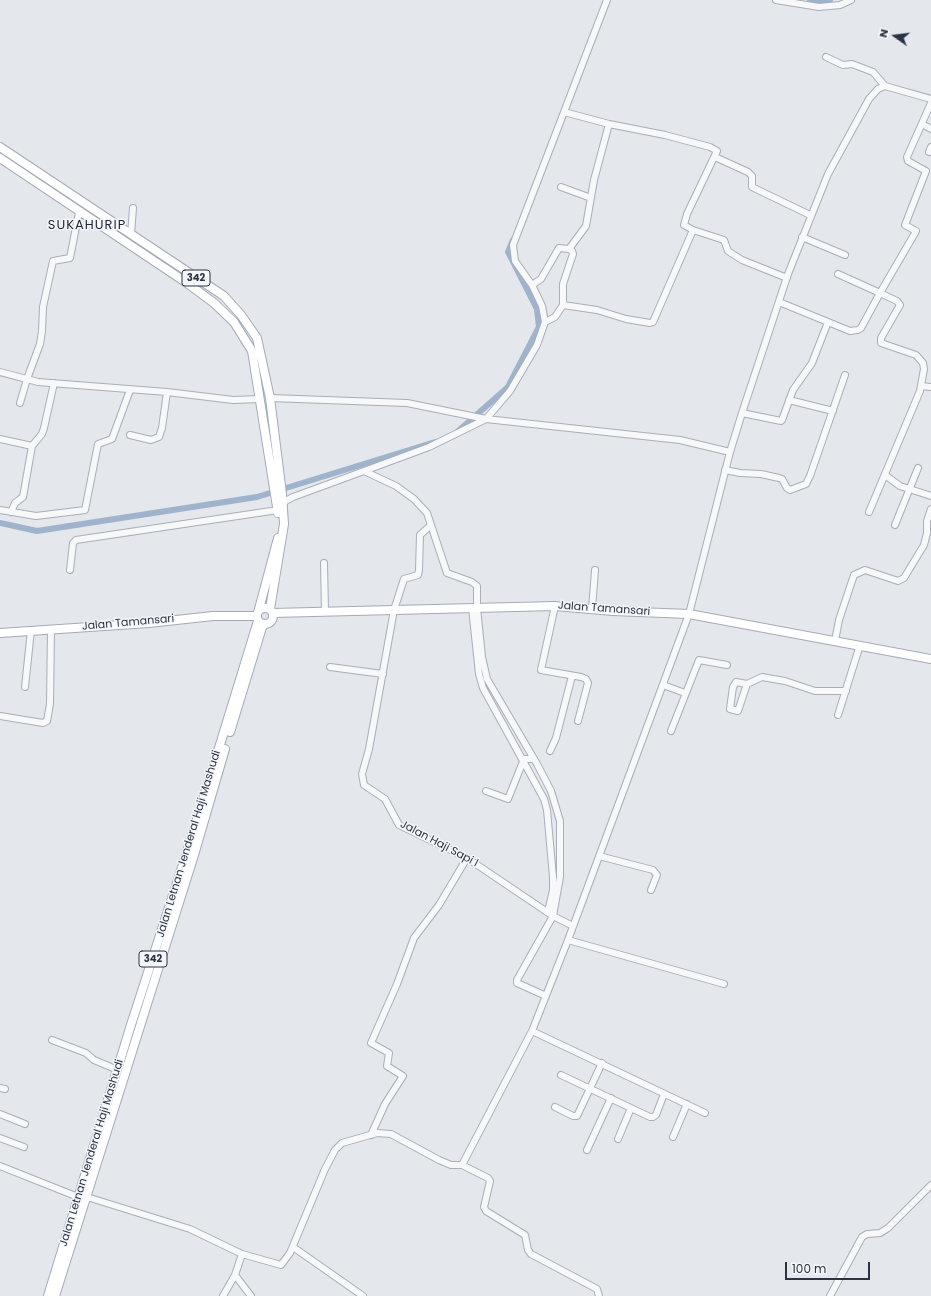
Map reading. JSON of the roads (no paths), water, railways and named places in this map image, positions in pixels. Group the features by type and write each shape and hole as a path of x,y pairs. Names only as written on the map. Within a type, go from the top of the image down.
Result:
{"main road":[{"name":"Jalan Letnan Jenderal Haji Mashudi","path":"0,147 224,296 241,315 257,338 270,398 274,466"},
{"name":"Jalan Letnan Jenderal Haji Mashudi","path":"0,158 214,303 234,322 248,344 252,351 280,504 282,539 272,611"},
{"path":"70,205 76,198"},
{"path":"170,272 175,264"},
{"path":"248,344 257,338"},
{"name":"Jalan Letnan Jenderal Haji Mashudi","path":"55,1296 78,1198 101,1136 165,935 259,618 278,536 280,504"},
{"name":"Jalan Tamansari","path":"0,633 149,623 213,616 259,618 265,607 272,611 325,611 554,606 592,610 689,614 931,659"},
{"path":"259,618 270,622 273,616 272,611"},
{"name":"Jalan Letnan Jenderal Haji Mashudi","path":"48,1296 87,1197 101,1136 130,1028 165,935"}],"street":[{"path":"70,570 73,543 76,540 280,504 293,497 429,447 484,419 510,392 537,345 545,322 542,306 532,285 515,261 513,245 607,0"},
{"path":"776,0 818,7 840,5 851,0"},
{"path":"826,57 846,66 852,64 873,72 885,86 931,99"},
{"path":"462,1165 532,1031 568,940 663,685 689,614 725,470 742,413 787,278 810,215 831,168 869,99 878,89 885,86"},
{"path":"779,302 850,331 861,328 916,233 916,231 905,225 926,171 908,161 907,157 931,103"},
{"path":"564,112 609,124 665,135 710,147 717,151 715,158 687,214 684,225 693,230 724,240 728,251 742,260 787,278"},
{"path":"569,249 586,226 591,198 609,124"},
{"path":"922,124 931,129"},
{"path":"715,158 748,172 752,176 752,187 810,215"},
{"path":"561,187 591,198"},
{"path":"131,235 133,208"},
{"path":"20,403 26,379 40,344 43,307 53,261 70,258 79,212"},
{"path":"563,305 597,310 650,323 653,322 693,230"},
{"path":"802,237 845,255"},
{"path":"532,285 543,275 559,248 569,249 573,254 563,284 563,305 555,317 545,322"},
{"path":"838,274 897,301 900,305 880,342 885,346 916,355 923,363 924,369 921,386 869,512"},
{"path":"742,413 781,421 793,390 812,363 828,322"},
{"path":"0,372 26,379 54,383 167,392 233,400 260,399"},
{"path":"725,470 779,478 789,490 801,487 808,482 845,375"},
{"path":"11,512 15,503 23,497 32,446 42,434 54,383"},
{"path":"921,386 931,387"},
{"path":"0,510 41,516 85,510 98,444 110,440 113,436 130,390"},
{"path":"130,435 151,440 159,437 163,422 167,392"},
{"path":"270,398 407,403 484,419 680,440 730,452"},
{"path":"790,400 832,410"},
{"path":"0,439 32,446"},
{"path":"895,525 918,468"},
{"path":"364,471 396,486 410,495 427,513 447,573 472,582 477,586 474,608 479,674 483,688 498,717 541,790 547,810 553,877 551,914"},
{"path":"885,475 909,490 931,496"},
{"path":"836,641 841,614 854,575 865,570 898,581 904,578 924,545 928,533 927,521 931,509"},
{"name":"Jalan Haji Sapi I","path":"431,525 420,535 420,570 418,575 404,579 394,610 369,749 362,774 364,785 385,799 399,825 467,858 551,914 573,926"},
{"path":"324,563 325,611"},
{"path":"592,610 595,570"},
{"path":"554,606 540,666 541,670 586,679 588,683 578,721"},
{"path":"474,608 487,679 521,733 551,791 560,821 560,877 551,914 517,980 517,983 546,996"},
{"path":"0,716 43,723 47,721 50,704 51,629"},
{"path":"26,687 31,630"},
{"path":"838,715 860,645"},
{"path":"671,732 698,660 727,665"},
{"path":"330,667 382,674"},
{"path":"550,751 556,738 572,676"},
{"path":"747,684 738,711 734,712 729,709 736,682 747,684 762,677 785,681 815,691 846,691"},
{"path":"663,685 685,693"},
{"path":"524,759 534,759"},
{"path":"486,791 508,799 524,759"},
{"path":"599,856 653,870 657,875 651,890"},
{"path":"371,1135 385,1104 403,1075 388,1067 389,1053 371,1043 397,984 414,938 439,905 467,858"},
{"path":"568,940 724,984"},
{"path":"532,1031 705,1113"},
{"path":"52,1040 81,1051 94,1060 118,1070"},
{"path":"555,1107 576,1117 602,1063"},
{"path":"561,1075 653,1117 656,1115 664,1094"},
{"path":"587,1150 611,1098"},
{"path":"673,1137 686,1104"},
{"path":"618,1139 632,1108"},
{"path":"0,1114 25,1124"},
{"path":"87,1197 190,1229 242,1254 282,1265 292,1247 335,1150 342,1143 377,1133 391,1134 439,1160 451,1165 462,1165 488,1178 490,1181 484,1207 486,1211 525,1235 528,1250 531,1254 597,1289 599,1296"},
{"path":"0,1138 24,1147"},
{"path":"0,1166 78,1198"},
{"path":"830,1296 862,1237 867,1234 880,1233 888,1228 931,1185"},
{"path":"292,1247 363,1296"},
{"path":"222,1296 235,1275 242,1254"},
{"path":"235,1275 251,1296"}],"waterway":[{"path":"810,0 822,2 830,0"},
{"path":"456,433 508,387 539,327 537,309 508,252 513,240"},
{"path":"0,523 37,531 257,497 435,442"}],"district":[{"name":"SUKAHURIP","path":"87,226"}]}
